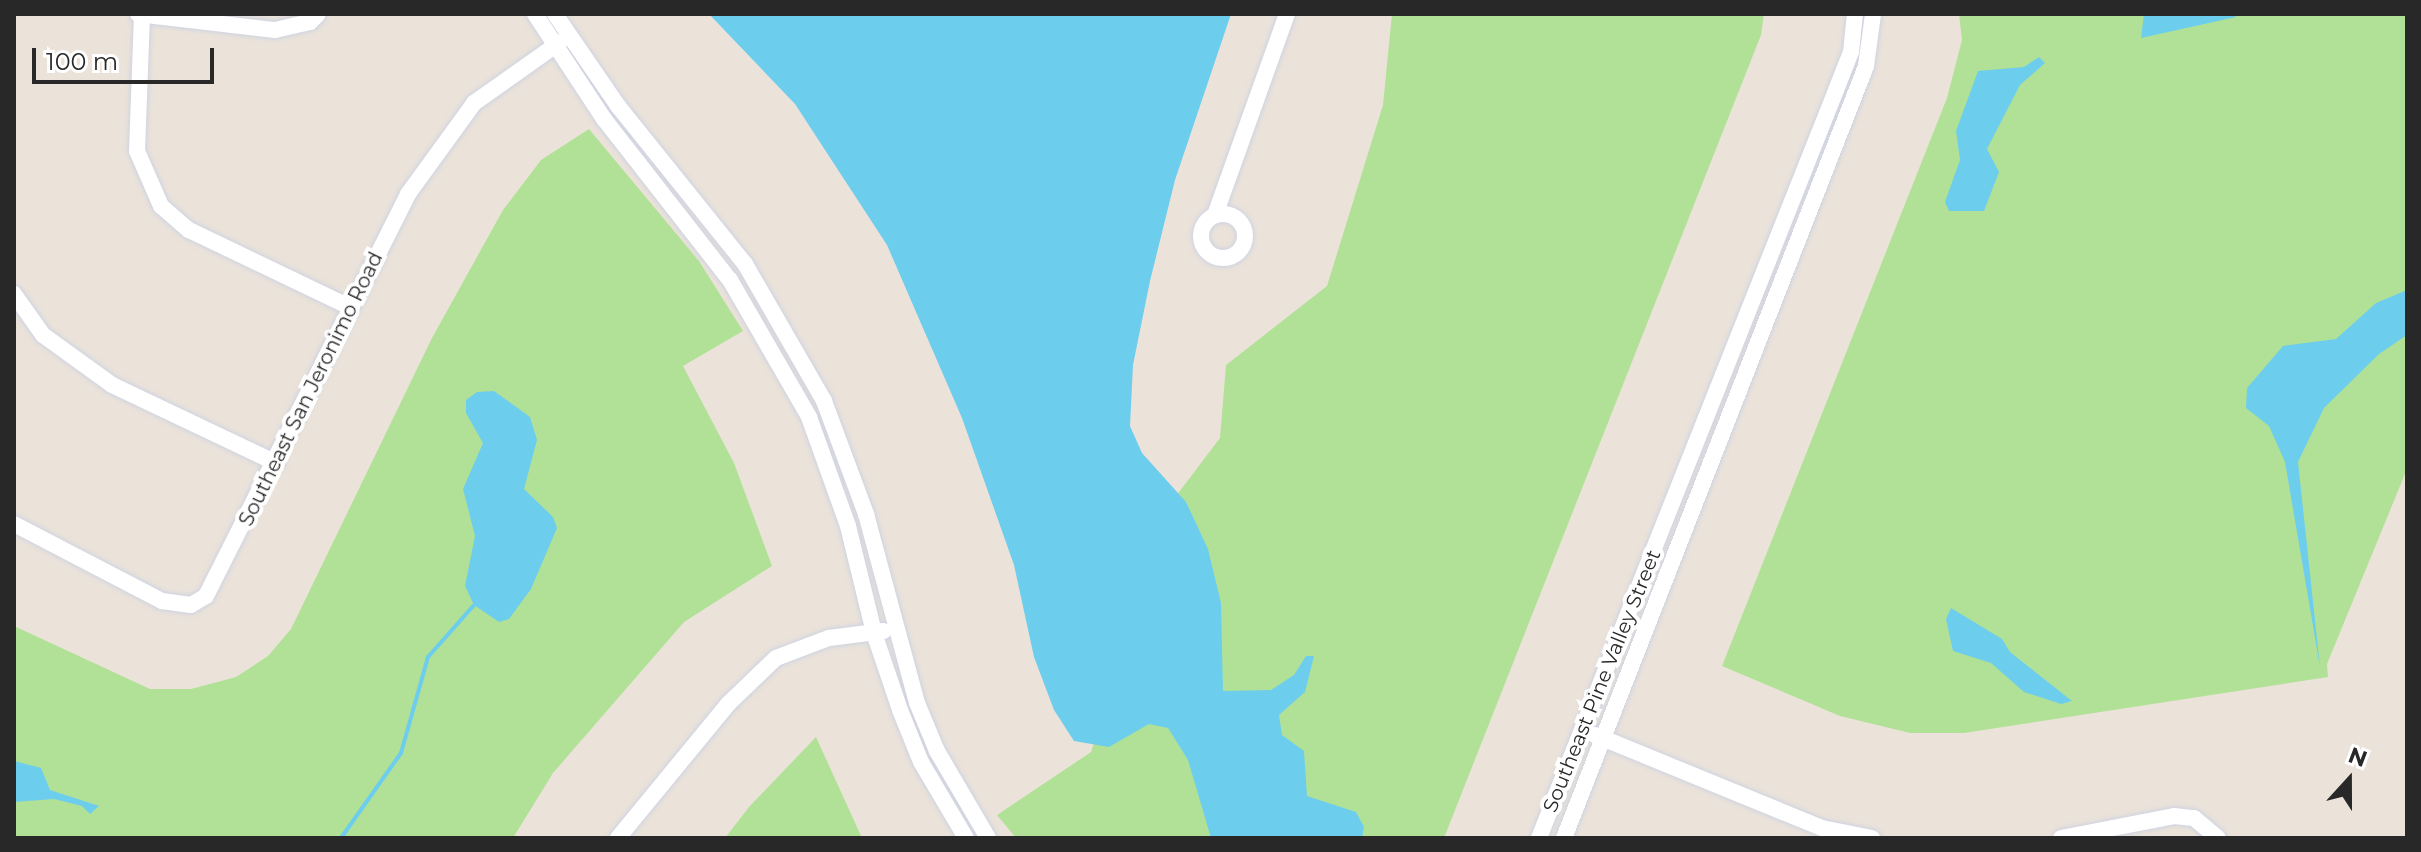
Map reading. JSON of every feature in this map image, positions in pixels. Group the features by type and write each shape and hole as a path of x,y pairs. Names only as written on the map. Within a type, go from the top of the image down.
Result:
{"street":[{"path":"318,14 310,22 275,30 140,15 137,151 161,206 189,230 350,307"},
{"path":"535,14 554,46 730,280 809,417 848,526 874,633 921,762 966,838"},
{"path":"555,14 568,36 745,264 824,401 866,514 897,629 937,751 988,838"},
{"path":"1215,215 1287,14"},
{"name":"Southeast Pine Valley Street","path":"1539,838 1851,52 1855,14"},
{"name":"Southeast Pine Valley Street","path":"1564,838 1873,47 1873,14"},
{"name":"Southeast San Jeronimo Road","path":"14,524 162,601 191,605 206,596 276,463 408,194 474,103 568,36"},
{"path":"1827,113 1846,116"},
{"path":"14,294 43,335 112,385 276,463"},
{"path":"1745,321 1763,327"},
{"name":"Southeast Pine Valley Street","path":"1664,523 1684,531"},
{"path":"618,838 728,704 776,658 829,638 897,629"},
{"path":"1582,730 1822,828 1872,838"},
{"path":"2061,838 2174,816 2194,818 2218,838"}],"green space":[{"path":"1392,14 1764,14 1761,35 1444,838 1016,838 997,815 1091,752 1176,496 1220,438 1226,365 1327,286 1383,105"},
{"path":"1959,14 2407,14 2407,469 2327,664 2328,677 1964,733 1910,733 1840,716 1722,666 1947,98 1962,40"},
{"path":"589,129 699,261 743,331 683,366 734,463 772,566 684,622 553,773 513,838 14,838 14,626 150,689 191,689 236,677 268,656 291,629 432,338 503,210 541,160"},
{"path":"816,737 862,838 725,838 749,807"}],"water":[{"path":"709,14 1231,14 1175,180 1150,281 1133,365 1130,426 1142,453 1186,502 1208,549 1221,603 1223,691 1271,690 1294,675 1306,656 1314,656 1305,692 1279,715 1282,735 1304,751 1307,796 1356,812 1364,827 1362,838 1211,838 1188,760 1168,728 1149,724 1109,747 1074,741 1054,710 1034,657 1014,565 962,418 887,245 795,104"},
{"path":"2144,14 2233,14 2236,17 2141,38"},
{"path":"2039,57 2045,63 2020,85 1987,149 1999,172 1984,211 1949,211 1945,202 1960,160 1956,131 1978,71 2024,67"},
{"path":"2407,290 2407,335 2379,354 2324,408 2298,462 2320,667 2285,462 2269,426 2246,408 2247,388 2283,346 2336,339 2376,303"},
{"path":"494,391 530,417 537,440 524,489 553,517 557,528 531,589 509,619 499,622 474,605 465,586 475,536 463,489 483,443 466,413 466,400 477,392"},
{"path":"1951,608 2002,639 2010,652 2072,701 2061,704 2024,692 1991,663 1953,651 1946,619"},
{"path":"14,761 41,768 50,790 99,806 90,814 82,806 54,799 14,802"}],"waterway":[{"path":"341,838 401,753 428,657 474,605"}]}
